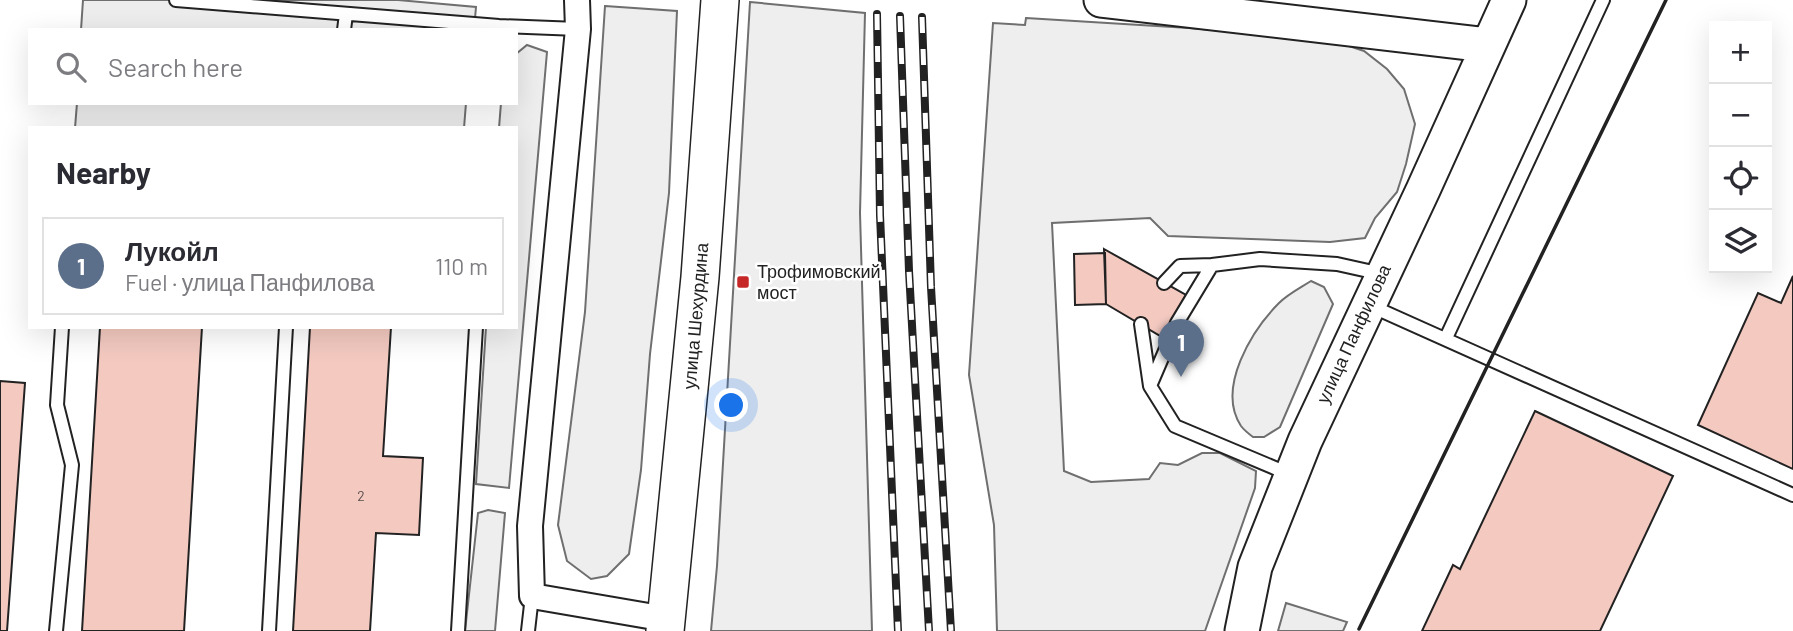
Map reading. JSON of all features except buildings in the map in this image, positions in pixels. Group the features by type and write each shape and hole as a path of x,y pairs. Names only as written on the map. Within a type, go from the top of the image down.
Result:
{"main road":[{"name":"улица Шехурдина","path":"665,625 700,277 720,0"},
{"path":"1101,0 1487,45"},
{"name":"улица Панфилова","path":"1242,631 1255,567 1291,475 1508,0"}],"street":[{"path":"577,0 578,29 530,526 532,596 665,625"}],"lane":[{"path":"176,0 499,26 578,29"},
{"path":"1446,338 1603,0"},
{"path":"344,28 345,14"},
{"path":"1164,283 1180,266 1260,259 1337,264 1382,274"},
{"path":"1150,386 1177,323 1212,265"},
{"path":"1368,304 1793,495"},
{"path":"1140,324 1150,386 1175,426 1291,475"},
{"path":"56,631 72,465 57,405 62,329"},
{"path":"269,631 286,329"},
{"path":"458,631 476,329"},
{"path":"528,631 532,596"}],"shaded area":[{"path":"83,0 398,0 476,7 474,28 81,28"},
{"path":"750,2 865,13 860,213 872,631 711,631"},
{"path":"605,6 677,11 669,193 650,354 641,470 629,554 607,576 591,579 567,561 558,525 585,312"},
{"path":"1026,18 1331,40 1364,51 1387,69 1404,89 1415,124 1397,192 1375,218 1365,238 1330,242 1168,236 1150,218 1052,223 1064,471 1091,482 1149,479 1160,463 1178,465 1202,453 1220,453 1256,471 1255,488 1205,631 997,631 994,525 969,375 993,23 1025,25"},
{"path":"527,45 547,52 509,488 476,484 486,329 518,329 518,126 499,126 501,105 518,105 518,52"},
{"path":"77,105 466,105 464,126 75,126"},
{"path":"1311,281 1324,287 1333,304 1280,427 1264,437 1253,437 1241,426 1234,411 1235,378 1240,360 1269,314 1286,297"},
{"path":"488,510 505,513 495,631 465,631 478,513"},
{"path":"1286,603 1347,622 1343,631 1278,631"}],"railway":[{"path":"877,14 880,215 898,631"},
{"path":"900,16 909,271 929,631"},
{"path":"922,17 931,287 951,631"}],"wall":[{"path":"1359,629 1666,0"}],"place":[{"name":"Трофимовский мост","path":"743,282"},
{"name":"Лукойл","path":"1181,377"}]}
